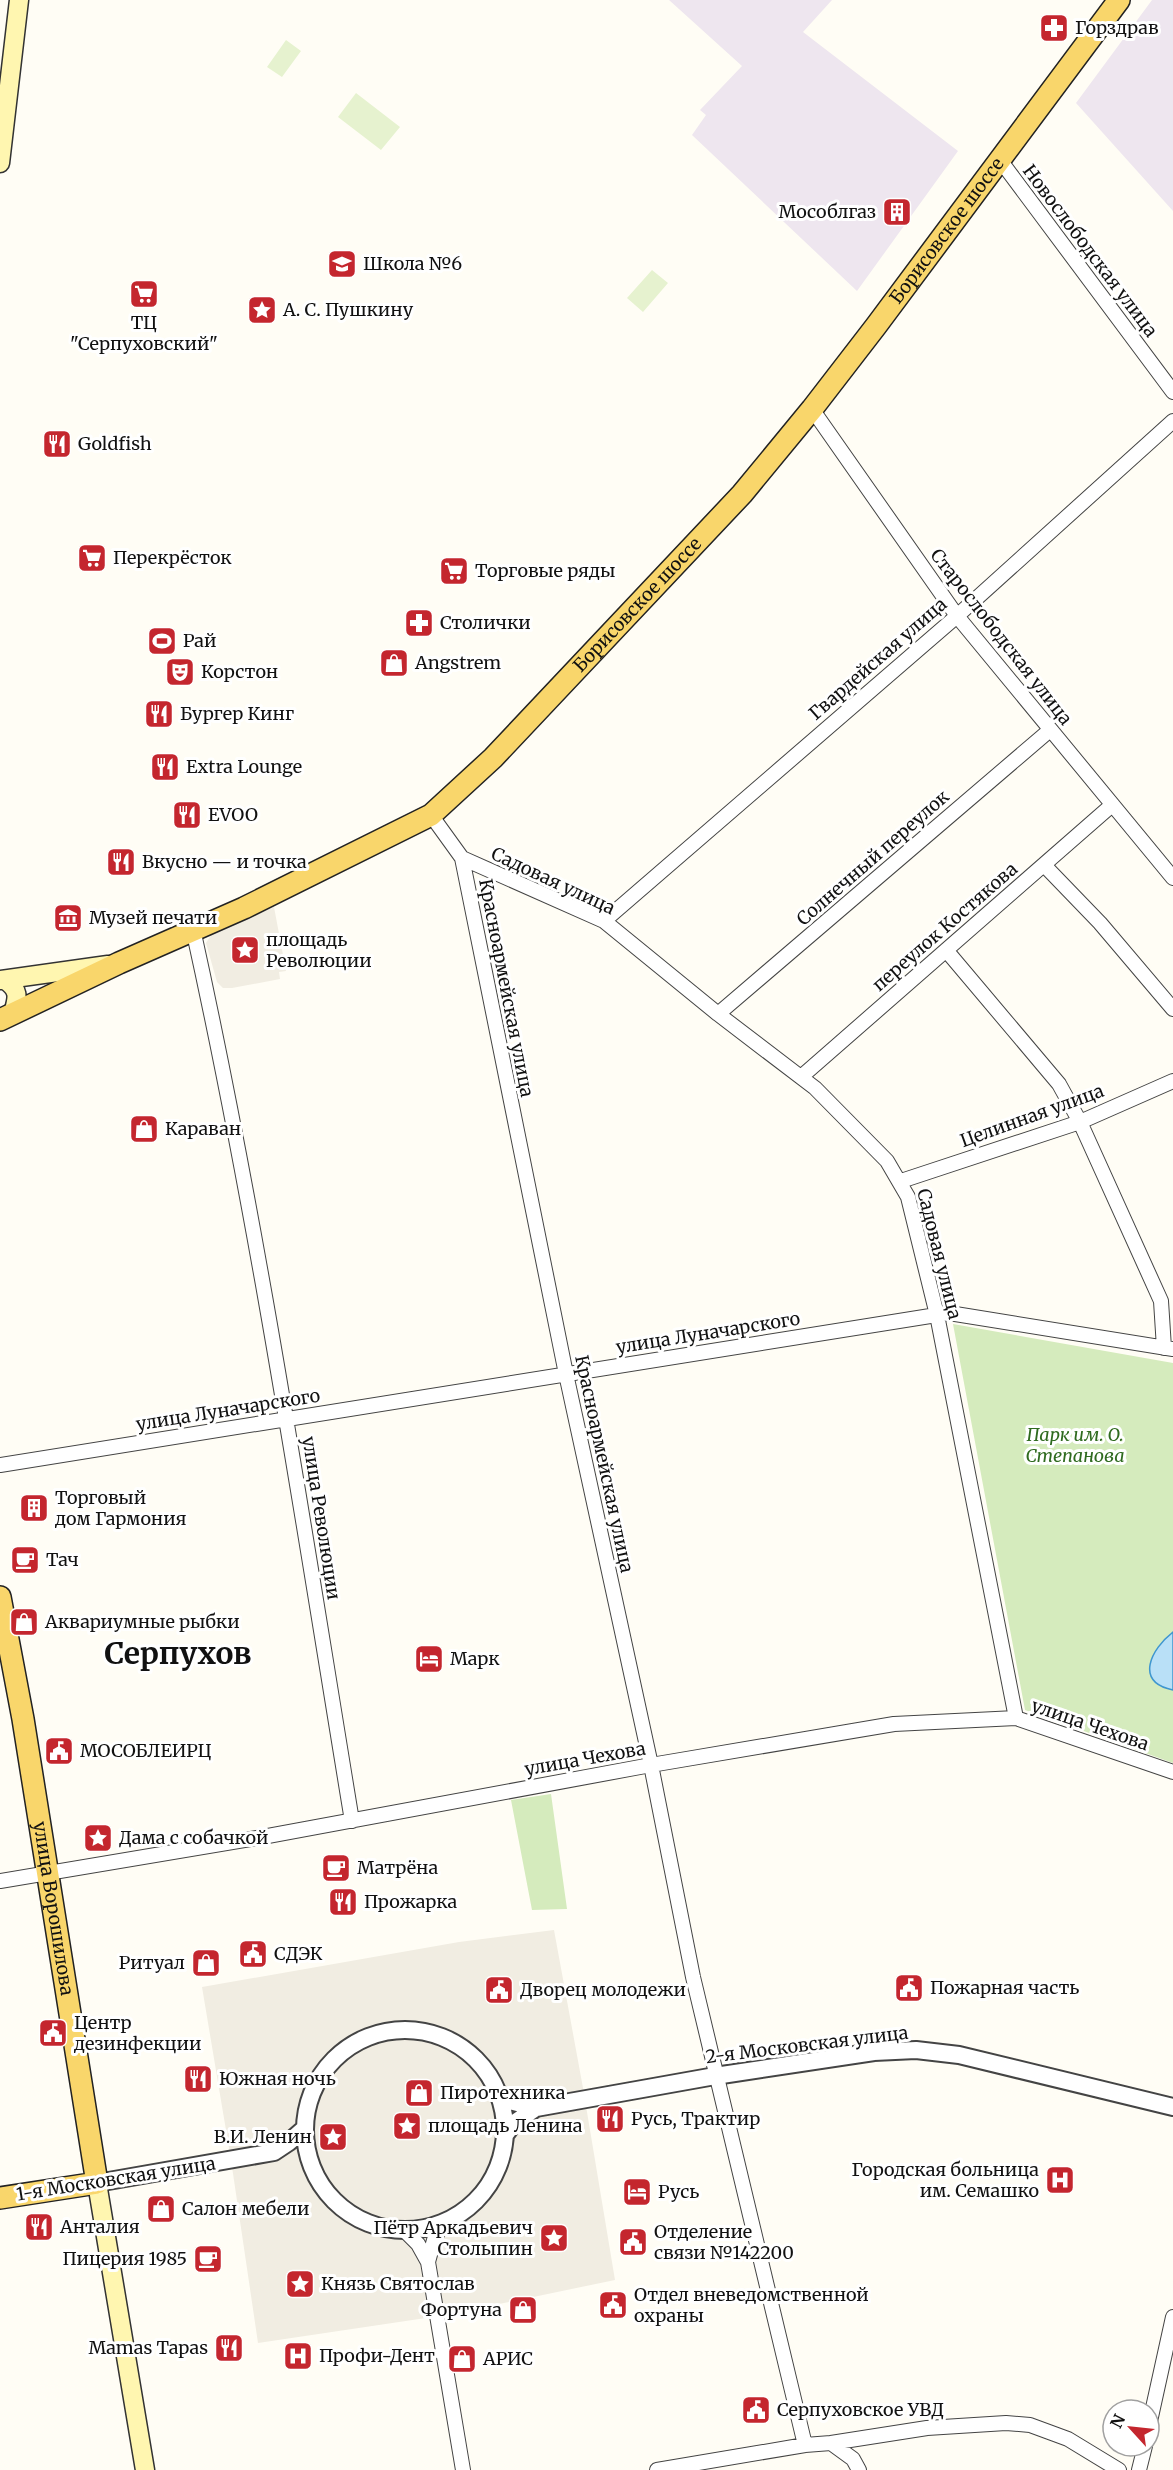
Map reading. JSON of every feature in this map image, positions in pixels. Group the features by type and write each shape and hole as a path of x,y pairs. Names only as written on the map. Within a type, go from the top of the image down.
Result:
{"main road":[{"path":"0,163 19,0"},
{"name":"Борисовское шоссе","path":"6,1017 298,882 431,814 493,758 742,494 812,410 1119,0"},
{"path":"3,980 119,963"},
{"path":"3,980 14,986 17,993 6,1017"},
{"name":"улица Ворошилова","path":"0,1596 145,2470"},
{"name":"1-я Московская улица","path":"0,2198 97,2183"}],"street":[{"name":"Новослободская улица","path":"1000,160 1173,392"},
{"name":"Старослободская улица","path":"812,410 957,616 1173,878"},
{"name":"Гвардейская улица","path":"604,921 957,616 1173,420"},
{"name":"Солнечный переулок","path":"718,1014 1050,730"},
{"name":"переулок Костякова","path":"801,1077 1112,805"},
{"name":"Садовая улица","path":"431,814 462,858 604,921 718,1014 815,1088 887,1161 901,1181 908,1197 937,1315 1016,1718"},
{"name":"Красноармейская улица","path":"462,858 566,1374 651,1765 715,2076 805,2445"},
{"path":"1044,865 1100,923 1173,1009"},
{"name":"улица Революции","path":"193,929 212,1016 286,1419 352,1821"},
{"path":"946,950 1059,1084 1080,1122 1161,1301 1169,1349"},
{"name":"Целинная улица","path":"901,1181 1080,1122 1173,1081"},
{"name":"улица Луначарского","path":"0,1465 949,1313 1169,1349"},
{"name":"улица Чехова","path":"0,1881 352,1821 651,1765 894,1725 1016,1718 1173,1772"},
{"path":"409,2029 437,2036 456,2044 481,2066 498,2093 504,2114 505,2134 498,2164 482,2195 466,2210 443,2223 424,2229 404,2230 371,2225 347,2212 327,2193 310,2164 305,2145 305,2128 307,2111 316,2086 327,2068 342,2053 368,2037 409,2029"},
{"name":"2-я Московская улица","path":"536,2108 715,2076 874,2052 916,2050 959,2055 1173,2107"},
{"path":"498,2093 510,2101 536,2108"},
{"path":"505,2134 514,2122 536,2108"},
{"path":"274,2152 290,2142 305,2128"},
{"path":"274,2152 291,2155 310,2164"},
{"name":"1-я Московская улица","path":"97,2183 274,2152"},
{"path":"428,2262 434,2240 443,2223"},
{"path":"404,2230 418,2244 428,2262 463,2470"},
{"path":"1155,2398 1173,2317"},
{"path":"657,2470 805,2445 927,2428 1006,2423 1030,2425 1068,2439 1119,2470"},
{"path":"831,2443 853,2459 859,2470"}],"shaded area":[{"path":"669,0 832,0 803,32 958,151 857,291 692,135 706,115 700,110 742,66"},
{"path":"1152,0 1173,0 1173,211 1076,103"},
{"name":"площадь Революции","path":"274,907 286,971 279,972 280,979 223,988 217,982 206,943 213,932"},
{"name":"площадь Ленина","path":"554,1930 615,2280 446,2315 258,2343 202,1987 459,1942"}],"green space":[{"path":"286,40 301,51 282,77 267,67"},
{"path":"356,93 400,127 381,150 338,117"},
{"path":"652,270 668,283 643,312 627,298"},
{"name":"Парк им. О. Степанова","path":"953,1324 1173,1363 1173,1763 1025,1710"},
{"path":"551,1794 567,1909 532,1910 511,1800"}],"water":[{"path":"1173,1632 1173,1690 1153,1680 1150,1664 1158,1647"}],"place":[{"name":"Горздрав","path":"1054,28"},
{"name":"Мособлгаз","path":"897,212"},
{"name":"Школа №6","path":"342,264"},
{"name":"ТЦ \"Серпуховский\"","path":"144,294"},
{"name":"А. С. Пушкину","path":"262,310"},
{"name":"Goldfish","path":"57,444"},
{"name":"Перекрёсток","path":"92,558"},
{"name":"Торговые ряды","path":"454,571"},
{"name":"Столички","path":"419,623"},
{"name":"Рай","path":"162,641"},
{"name":"Angstrem","path":"394,663"},
{"name":"Корстон","path":"180,672"},
{"name":"Бургер Кинг","path":"159,714"},
{"name":"Extra Lounge","path":"165,767"},
{"name":"EVOO","path":"187,815"},
{"name":"Вкусно — и точка","path":"121,862"},
{"name":"Музей печати","path":"68,918"},
{"name":"площадь Революции","path":"245,950"},
{"name":"Караван","path":"144,1129"},
{"name":"Торговый дом Гармония","path":"34,1508"},
{"name":"Тач","path":"25,1560"},
{"name":"Аквариумные рыбки","path":"24,1622"},
{"name":"Марк","path":"429,1659"},
{"name":"МОСОБЛЕИРЦ","path":"59,1751"},
{"name":"Дама с собачкой","path":"98,1838"},
{"name":"Матрёнa","path":"336,1868"},
{"name":"Прожарка","path":"343,1902"},
{"name":"СДЭК","path":"253,1954"},
{"name":"Ритуал","path":"206,1963"},
{"name":"Пожарная часть","path":"909,1988"},
{"name":"Дворец молодежи","path":"499,1990"},
{"name":"Центр дезинфекции","path":"53,2033"},
{"name":"Южная ночь","path":"198,2079"},
{"name":"Пиротехника","path":"419,2093"},
{"name":"Русь, Трактир","path":"610,2119"},
{"name":"площадь Ленина","path":"407,2126"},
{"name":"В.И. Ленин","path":"333,2137"},
{"name":"Городская больница им. Семашко","path":"1060,2180"},
{"name":"Русь","path":"637,2192"},
{"name":"Салон мебели","path":"161,2209"},
{"name":"Анталия","path":"39,2227"},
{"name":"Пётр Аркадьевич Столыпин","path":"554,2238"},
{"name":"Отделение связи №142200","path":"633,2242"},
{"name":"Пицерия 1985","path":"208,2259"},
{"name":"Князь Святослав","path":"300,2284"},
{"name":"Отдел вневедомственной охраны","path":"613,2305"},
{"name":"Фортуна","path":"523,2310"},
{"name":"Mamas Tapas","path":"229,2348"},
{"name":"Профи-Дент","path":"298,2356"},
{"name":"АРИС","path":"462,2359"},
{"name":"Серпуховское УВД","path":"756,2410"}],"district":[{"name":"Серпухов","path":"178,1654"}]}
